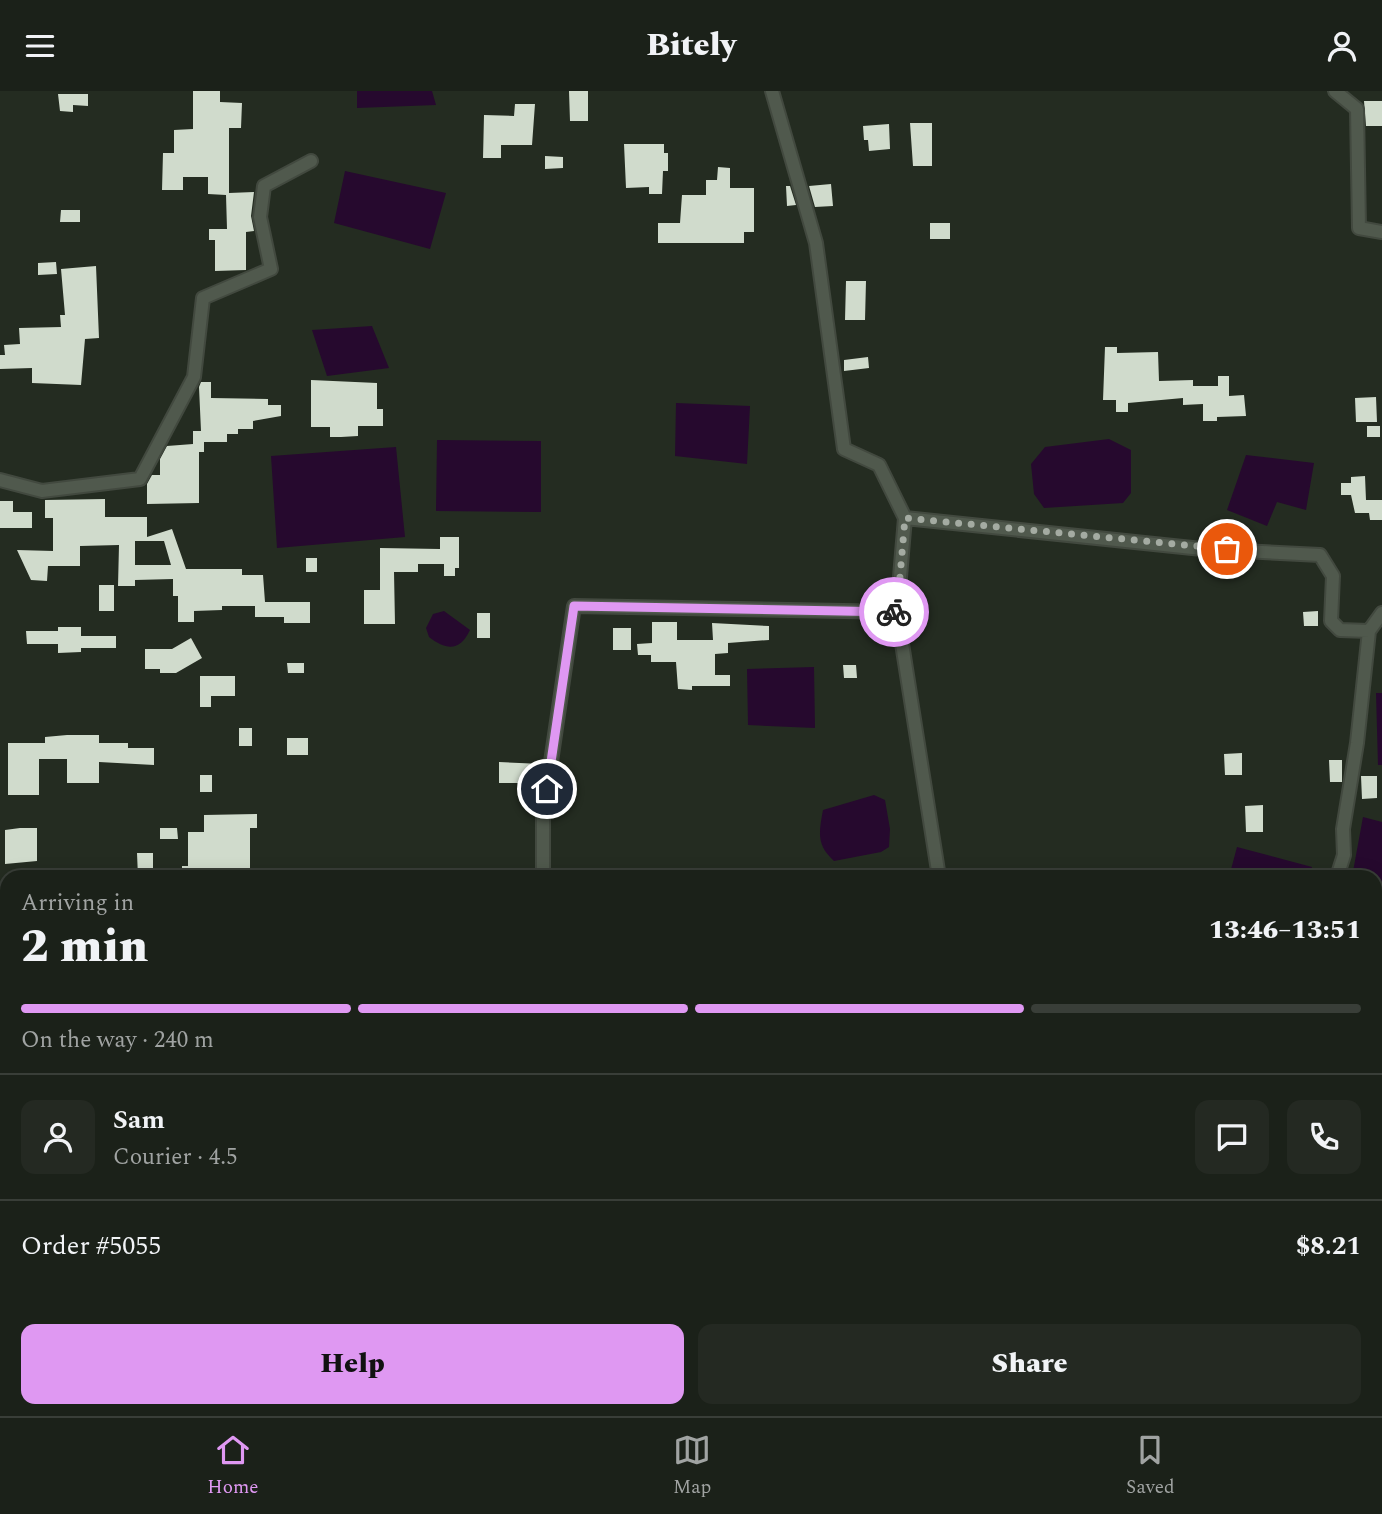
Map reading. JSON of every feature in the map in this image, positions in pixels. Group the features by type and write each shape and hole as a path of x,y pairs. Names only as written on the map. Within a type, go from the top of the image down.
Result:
{"street":[{"path":"772,91 816,243 844,449 879,464 905,518 897,612 938,870"},
{"path":"1335,91 1357,109 1359,228 1382,232"},
{"path":"0,480 42,491 140,479 194,377 202,298 271,269 260,217 264,187 311,161"},
{"path":"905,518 1202,549 1320,555 1333,576 1331,621 1340,630 1369,631"},
{"path":"543,870 543,815 574,606 897,612"},
{"path":"1340,870 1344,855 1343,829 1357,743 1369,631 1382,614"}],"shaded area":[{"path":"357,91 432,91 436,105 357,108"},
{"path":"345,171 446,193 430,249 334,223"},
{"path":"372,326 389,368 327,376 312,330"},
{"path":"676,403 750,406 747,464 675,456"},
{"path":"1109,439 1131,450 1131,493 1123,503 1044,508 1034,494 1031,464 1045,447"},
{"path":"437,440 541,441 541,512 436,511"},
{"path":"396,447 405,537 277,548 271,456"},
{"path":"1246,455 1314,463 1306,510 1277,502 1267,526 1227,510"},
{"path":"444,611 470,630 462,642 452,647 442,645 429,637 426,628 433,614"},
{"path":"814,667 815,728 748,725 747,669"},
{"path":"1376,693 1382,693 1382,765 1378,765"},
{"path":"874,795 885,800 890,829 889,847 881,852 834,861 824,849 820,838 823,810"},
{"path":"1363,817 1382,822 1382,870 1353,870"},
{"path":"1237,847 1312,867 1311,870 1231,870"}],"building":[{"path":"193,91 220,91 220,102 242,103 241,128 229,128 229,193 254,192 251,216 254,231 246,232 246,270 215,271 215,240 209,240 209,229 227,229 226,195 208,194 208,177 183,177 183,190 162,190 163,153 174,153 174,130 193,129"},
{"path":"569,91 588,91 588,121 570,121"},
{"path":"58,94 88,94 88,106 73,105 73,112 60,111"},
{"path":"1364,101 1382,101 1382,126 1366,126"},
{"path":"515,104 535,104 532,145 501,145 501,158 483,158 484,115 514,116"},
{"path":"910,123 932,123 932,166 913,166"},
{"path":"889,124 890,149 869,151 868,140 864,140 863,126"},
{"path":"624,144 664,144 664,153 668,153 668,171 663,171 662,194 649,194 649,187 626,188"},
{"path":"545,156 563,157 563,168 545,169"},
{"path":"718,167 730,168 730,188 754,188 754,232 744,232 744,243 658,243 658,223 680,223 682,195 706,195 706,180 717,180"},
{"path":"831,184 833,206 815,207 809,186"},
{"path":"786,186 790,186 796,205 787,206"},
{"path":"61,210 80,210 80,222 60,222"},
{"path":"930,223 950,223 950,239 930,239"},
{"path":"56,262 57,274 38,275 38,263"},
{"path":"96,266 99,338 85,339 81,385 32,383 32,368 0,369 0,355 5,355 4,345 20,344 19,328 61,327 60,315 65,315 61,269"},
{"path":"846,281 866,281 865,320 845,320"},
{"path":"1105,347 1117,347 1117,353 1158,352 1159,381 1193,380 1193,386 1218,386 1218,376 1229,376 1229,396 1244,395 1246,416 1217,417 1217,421 1203,421 1203,404 1183,405 1183,398 1128,403 1128,412 1116,412 1116,400 1103,400"},
{"path":"868,357 869,368 844,371 844,360"},
{"path":"311,380 377,383 377,409 383,409 383,426 358,426 358,436 341,437 330,437 330,427 311,427"},
{"path":"201,382 211,382 211,398 268,399 268,405 281,405 281,416 253,421 253,429 238,429 238,434 227,434 227,442 204,442 204,452 199,452 199,503 147,504 147,484 152,475 160,475 160,459 167,446 193,444 193,431 201,431"},
{"path":"1376,397 1377,422 1356,422 1355,398"},
{"path":"1367,426 1380,426 1380,437 1367,437"},
{"path":"1365,476 1366,500 1382,500 1382,520 1370,520 1369,513 1355,513 1351,495 1341,495 1341,483 1351,483 1351,477"},
{"path":"105,499 105,517 147,517 147,537 172,529 186,569 242,569 242,575 263,575 265,602 310,602 310,623 284,623 284,617 255,617 255,606 222,606 222,610 194,611 194,622 178,622 178,596 173,596 173,579 135,580 135,586 118,586 119,545 80,546 80,566 48,566 47,581 31,580 17,550 53,551 53,518 45,518 45,500","holes":["135,541 164,541 171,565 135,565"]},
{"path":"0,501 13,501 13,512 32,512 32,528 0,528"},
{"path":"440,537 459,537 459,568 455,568 455,576 444,576 444,564 418,564 418,572 394,572 395,624 364,624 364,590 380,590 380,548 440,549"},
{"path":"306,558 317,558 317,572 306,572"},
{"path":"99,585 114,585 114,611 99,611"},
{"path":"1318,611 1318,626 1304,626 1303,612"},
{"path":"477,613 490,613 490,638 477,638"},
{"path":"652,622 677,622 677,640 713,640 712,623 769,626 769,640 728,643 728,653 715,654 715,675 730,675 730,686 692,686 692,690 678,689 676,662 651,662 651,655 638,655 637,644 652,643"},
{"path":"58,627 81,627 81,636 116,636 116,648 81,648 81,652 58,653 58,644 27,644 26,631 58,631"},
{"path":"613,628 631,628 631,650 613,650"},
{"path":"191,638 202,658 176,673 145,669 145,649 172,649"},
{"path":"287,663 304,663 304,673 288,673"},
{"path":"843,665 856,665 857,678 844,678"},
{"path":"200,676 235,676 235,696 211,696 211,707 200,707"},
{"path":"239,728 252,728 252,746 239,746"},
{"path":"99,735 99,743 128,743 128,748 154,748 154,765 99,762 99,783 67,783 67,759 39,759 39,795 8,795 8,743 45,743 45,737"},
{"path":"287,738 308,738 308,755 287,755"},
{"path":"1242,753 1242,775 1225,775 1224,754"},
{"path":"1329,760 1342,760 1342,782 1330,782"},
{"path":"499,762 542,764 538,788 526,788 526,783 499,783"},
{"path":"200,775 212,775 212,792 200,792"},
{"path":"1361,776 1377,776 1377,798 1362,799"},
{"path":"1263,805 1263,832 1246,832 1245,806"},
{"path":"257,814 257,828 250,828 250,870 182,870 182,866 188,866 188,832 204,832 204,815"},
{"path":"37,828 37,861 5,864 5,830"},
{"path":"160,828 177,828 178,839 160,839"},
{"path":"137,853 153,853 153,870 138,870"}],"way so far":[{"path":"894,612 897,612 905,518 1202,549 1227,549"}],"route":[{"path":"547,789 574,606 894,612"}]}
